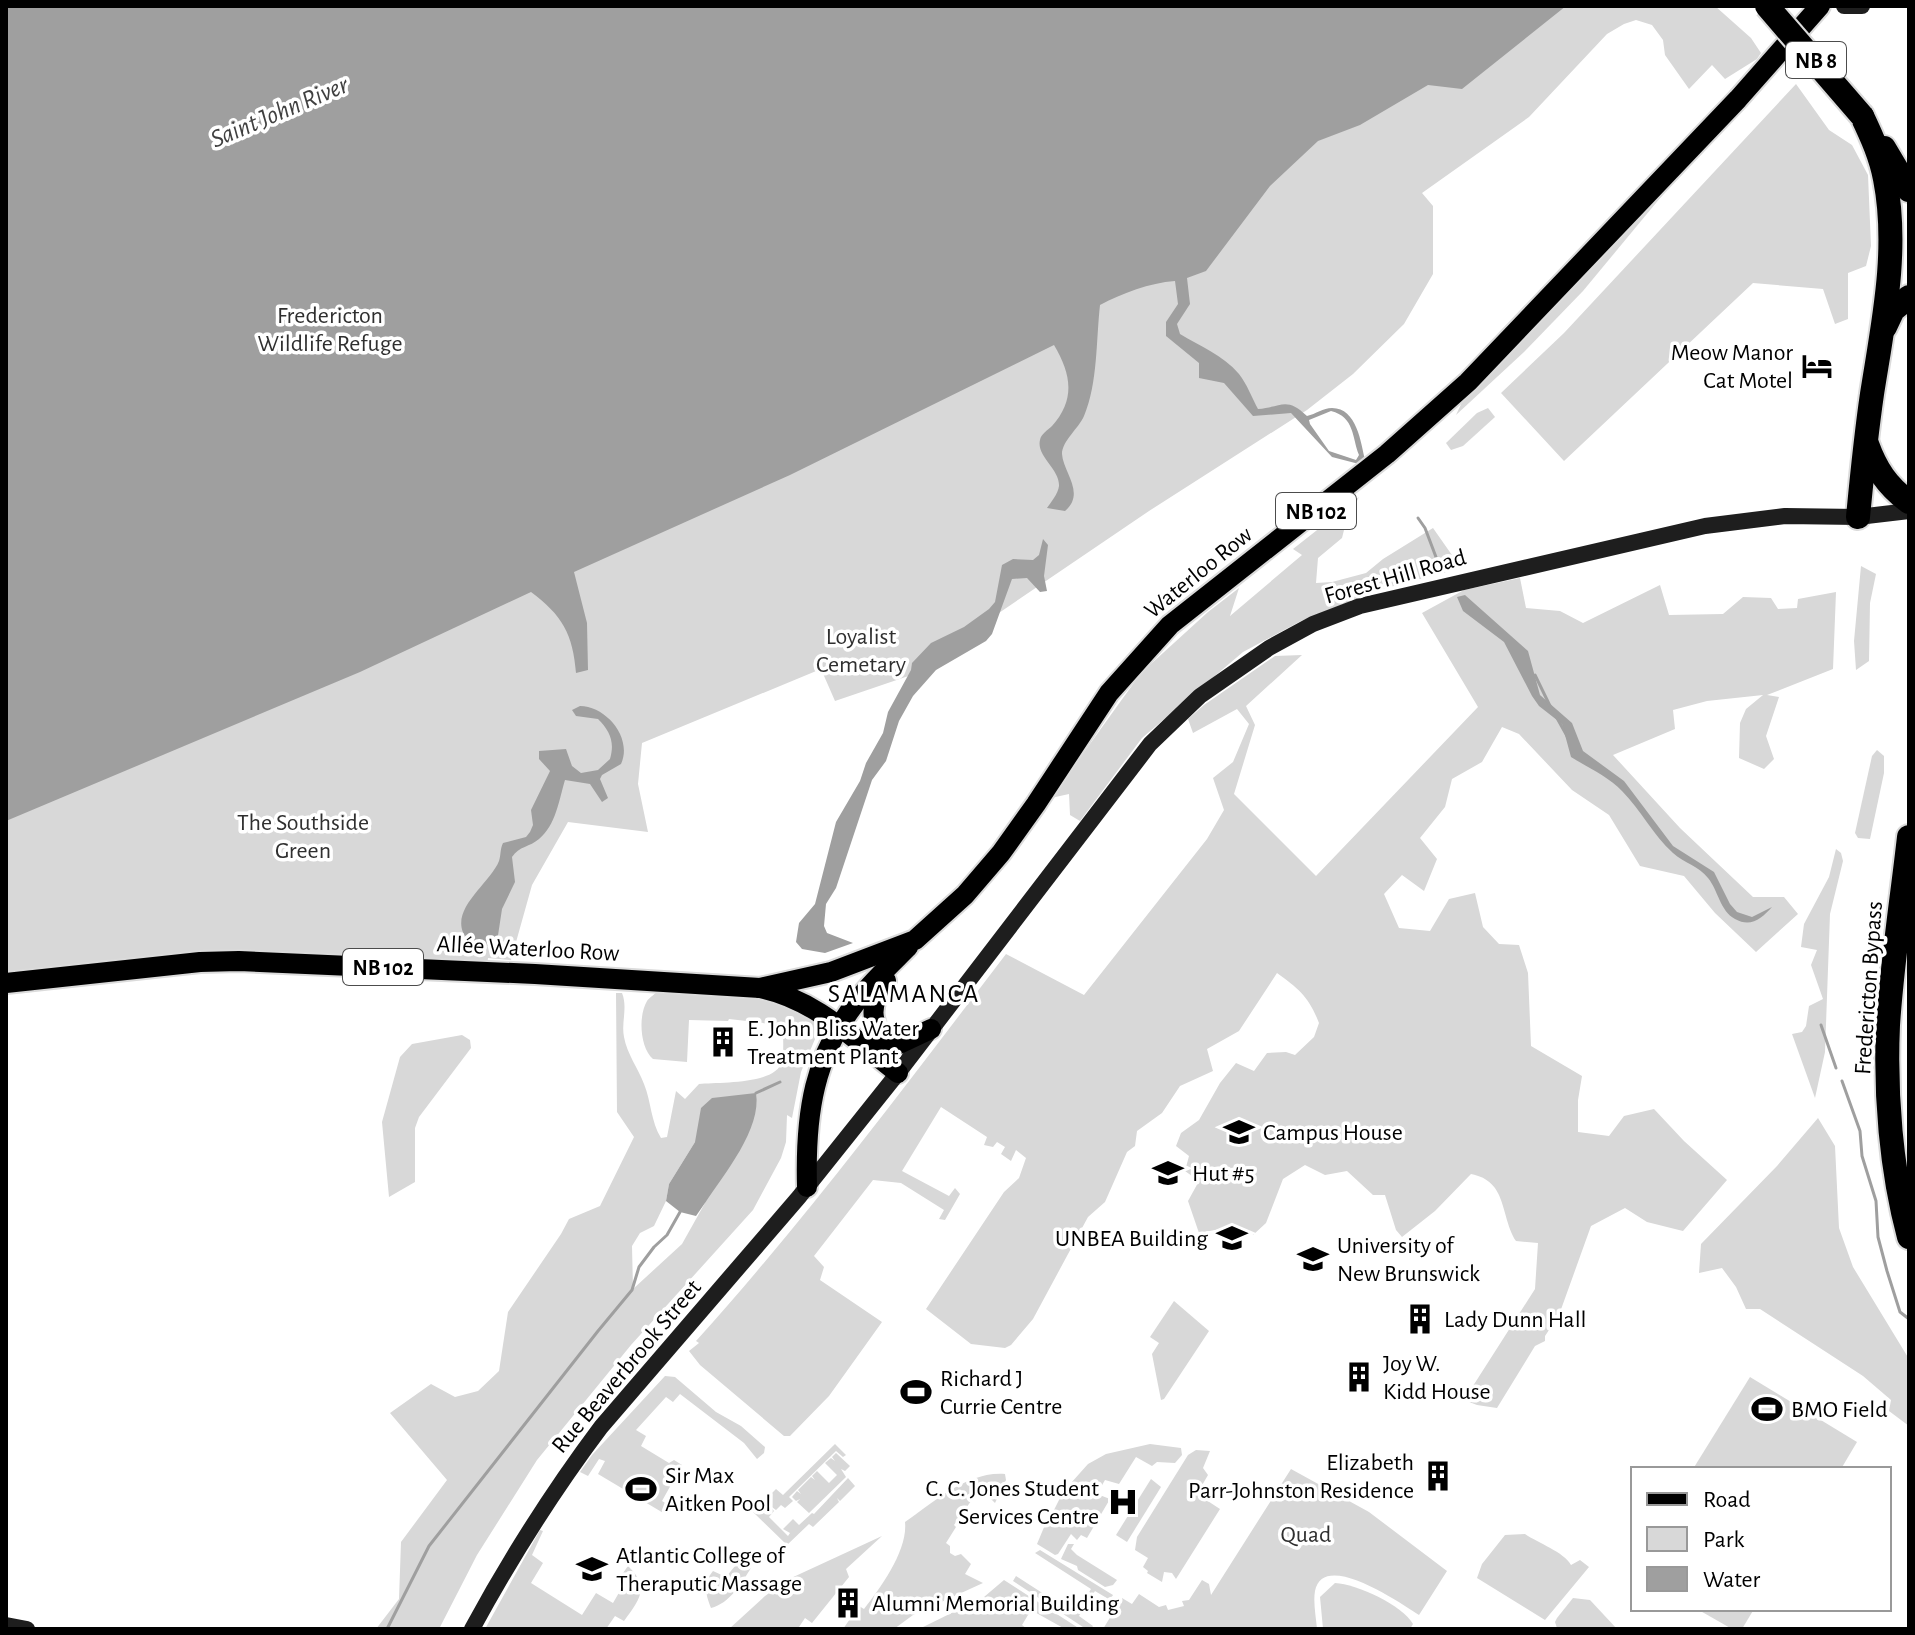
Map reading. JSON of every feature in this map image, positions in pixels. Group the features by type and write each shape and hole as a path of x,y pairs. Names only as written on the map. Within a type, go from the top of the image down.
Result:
{"highway":[{"name":"NB 8","path":"1767,6 1862,116 1909,190"},
{"path":"1858,517 1890,250 1885,178 1876,146 1862,116"},
{"path":"1881,336 1893,310 1909,297"},
{"path":"1865,439 1890,488 1909,502"},
{"name":"Fredericton Bypass","path":"1909,837 1888,1026 1889,1101 1896,1171 1909,1237"}],"main road":[{"name":"Waterloo Row","path":"760,988 831,972 915,940 965,895 1001,853 1109,693 1170,625 1410,436 1468,382 1738,99 1820,6"},
{"path":"807,1187 809,1109 820,1066 831,1040 860,997 915,940"},
{"path":"888,1045 875,1022 875,996 915,940"},
{"name":"Allée Waterloo Row","path":"6,983 200,962 239,961 760,988"},
{"path":"760,988 804,1002 898,1073"},
{"path":"840,1027 888,1045 905,1042 931,1029"}],"street":[{"path":"1844,6 1862,6"},
{"name":"Forest Hill Road","path":"898,1073 1150,744 1200,696 1269,648 1313,624 1360,606 1705,526 1785,516 1858,517 1909,511"},
{"name":"Rue Beaverbrook Street","path":"472,1629 496,1585 592,1439 807,1187 898,1073"},
{"path":"6,1625 27,1629"}],"green space":[{"name":"Fredericton Wildlife Refuge","path":"6,6 1715,6 1751,38 1761,53 1757,59 1725,79 1712,65 1689,89 1665,55 1663,40 1652,25 1636,20 1607,34 1529,117 1422,193 1433,206 1433,274 1404,324 1353,374 1307,410 1149,511 940,653 929,669 835,701 821,669 642,743 638,784 648,832 568,822 532,885 511,960 488,958 486,972 313,965 6,983"},
{"path":"1796,84 1829,130 1852,145 1868,175 1871,246 1866,266 1848,273 1848,319 1835,324 1823,289 1753,283 1564,461 1501,393 1564,333"},
{"path":"1675,180 1583,291 1524,352 1456,415 1463,400"},
{"path":"1488,408 1495,417 1463,446 1451,450 1446,443 1477,413"},
{"path":"1359,497 1346,522 1342,538 1318,558 1316,583 1366,573 1433,528 1461,568 1379,590 1301,621 1243,652 1142,738 1080,821 1070,815 1069,794 1051,798 1141,673 1239,588 1230,616 1302,555 1293,549"},
{"path":"1861,566 1876,574 1870,603 1869,661 1856,670 1854,641"},
{"path":"1520,578 1526,608 1560,611 1583,623 1660,585 1669,615 1723,614 1743,597 1771,598 1778,609 1797,608 1798,599 1836,592 1833,669 1767,695 1779,697 1766,736 1774,759 1764,769 1739,758 1740,723 1746,709 1763,695 1707,701 1673,710 1675,729 1613,755 1680,828 1753,897 1784,897 1798,914 1756,952 1715,913 1684,876 1640,866 1609,815 1572,790 1519,734 1502,727 1482,762 1452,779 1445,807 1420,838 1437,859 1424,891 1402,875 1384,894 1399,928 1430,931 1449,899 1475,893 1483,927 1499,944 1519,945 1528,973 1531,1046 1582,1076 1578,1132 1609,1136 1624,1116 1654,1109 1727,1180 1683,1231 1647,1222 1625,1208 1591,1226 1559,1315 1545,1341 1535,1346 1497,1408 1464,1400 1535,1289 1538,1243 1516,1241 1497,1192 1483,1178 1471,1174 1435,1211 1402,1237 1396,1230 1385,1195 1373,1195 1347,1171 1325,1175 1305,1165 1283,1179 1266,1223 1253,1235 1237,1226 1199,1233 1188,1201 1199,1181 1185,1171 1189,1156 1176,1146 1181,1133 1199,1120 1220,1083 1236,1063 1254,1071 1267,1053 1295,1055 1314,1037 1319,1023 1302,994 1277,973 1239,1031 1207,1049 1213,1071 1180,1086 1162,1113 1137,1131 1135,1146 1127,1152 1105,1202 1088,1217 1033,1319 1011,1345 1005,1348 971,1344 926,1309 1004,1192 1019,1178 1026,1158 1016,1150 1011,1161 1001,1154 1005,1147 997,1142 993,1147 984,1145 987,1137 941,1107 902,1171 949,1196 955,1188 960,1194 945,1220 939,1219 944,1210 901,1183 873,1180 814,1256 824,1267 820,1280 882,1322 829,1396 790,1436 784,1436 700,1365 689,1351 699,1343 696,1341 816,1199 1006,954 1084,995 1207,839 1224,810 1213,778 1233,762 1249,724 1237,709 1193,733 1188,719 1275,656 1302,655 1246,706 1255,725 1234,794 1316,876 1478,707 1422,613 1464,590"},
{"path":"1877,750 1884,756 1884,773 1870,839 1858,838 1855,833 1872,756"},
{"path":"1836,849 1843,861 1830,914 1825,1052 1815,1098 1792,1034 1802,1032 1809,1006 1823,999 1811,965 1817,950 1801,947 1804,924 1829,877"},
{"path":"658,991 771,1000 815,1019 820,1025 801,1072 792,1118 787,1115 786,1142 781,1158 753,1210 631,1345 537,1460 477,1555 439,1629 376,1629 399,1599 401,1542 447,1480 390,1413 431,1384 455,1397 478,1391 499,1371 508,1312 569,1219 600,1206 634,1137 617,1112 616,993 622,993 624,999 625,1043 644,1084 661,1138 667,1137 676,1091 685,1099 699,1084 759,1078 778,1069 782,1061 783,1029 780,1025 729,1019 689,1020 687,1062 653,1059 645,1047 642,1023 647,1001","holes":["695,1142 705,1203 682,1244 633,1289 632,1246 640,1233 654,1226 666,1201 669,1184"]},
{"path":"462,1035 470,1040 471,1048 419,1117 415,1128 415,1182 389,1197 382,1122 400,1057 412,1044"},
{"path":"1818,1118 1835,1146 1839,1228 1853,1267 1909,1359 1909,1426 1889,1411 1891,1400 1863,1376 1760,1309 1746,1309 1736,1287 1722,1268 1699,1273 1701,1244 1777,1166"},
{"path":"1174,1301 1209,1331 1161,1400 1152,1354 1159,1343 1150,1337"},
{"path":"665,1376 675,1377 716,1412 741,1426 765,1447 764,1453 757,1459 744,1443 680,1394 673,1402 666,1397 636,1430 646,1436 641,1446 669,1463 674,1460 682,1465 662,1501 670,1506 665,1514 598,1474 605,1461 599,1459 588,1476 580,1472"},
{"name":"BMO Field","path":"1750,1377 1857,1442 1842,1467 1694,1467"},
{"path":"835,1444 846,1455 843,1457 836,1451 789,1497 793,1501 785,1508 781,1505 776,1510 769,1505 774,1511 769,1517 788,1536 790,1533 783,1529 793,1519 799,1525 814,1514 848,1478 855,1486 840,1501 837,1498 839,1502 813,1527 809,1524 787,1545 753,1512 776,1489 783,1495"},
{"path":"1150,1444 1181,1448 1182,1455 1175,1463 1157,1462 1152,1466 1136,1457 1119,1484 1105,1480 1097,1494 1110,1499 1087,1538 1081,1535 1077,1540 1071,1534 1055,1555 1037,1544 1063,1492 1088,1464 1106,1454"},
{"path":"1196,1450 1210,1451 1203,1468 1208,1475 1197,1494 1220,1509 1176,1579 1172,1573 1164,1572 1162,1582 1143,1567 1148,1558 1135,1550 1137,1537 1188,1455"},
{"path":"836,1453 850,1466 845,1471 841,1469 846,1477 809,1513 797,1502 800,1499 796,1501 792,1497 797,1491 801,1494 798,1490 811,1477 815,1480 812,1476 817,1471 829,1483 837,1475 825,1463 831,1458 835,1461 832,1457"},
{"name":"Quad","path":"1291,1469 1369,1512 1447,1571 1419,1615 1364,1583 1332,1575 1321,1580 1315,1591 1317,1629 1103,1629 1122,1598 1132,1604 1139,1594 1159,1607 1166,1605 1168,1610 1184,1606 1182,1601 1189,1600 1202,1580 1209,1584 1211,1595"},
{"path":"991,1474 1005,1474 1006,1480 995,1503 987,1495 981,1497 976,1494 954,1525 956,1527 946,1543 950,1546 950,1553 955,1556 961,1554 971,1564 965,1574 983,1583 913,1615 894,1629 843,1629 859,1606 864,1609 892,1568 902,1544 905,1522 964,1483"},
{"path":"1151,1479 1161,1487 1127,1542 1116,1535"},
{"path":"540,1530 543,1531 532,1555 543,1563 531,1583 582,1615 596,1593 613,1603 624,1584 618,1580 628,1566 641,1587 638,1599 624,1621 615,1616 606,1629 485,1629"},
{"path":"1525,1534 1557,1552 1571,1565 1580,1560 1589,1567 1545,1620 1477,1578 1482,1564 1505,1535"},
{"path":"882,1536 846,1569 849,1577 812,1623 805,1618 799,1627 802,1629 729,1629 789,1579"},
{"path":"1068,1544 1074,1544 1071,1549 1077,1555 1117,1580 1113,1585 1105,1587 1078,1570 1077,1566 1061,1559"},
{"path":"1040,1550 1113,1595 1110,1600 1095,1591 1079,1616 1093,1626 1091,1629 1086,1629 1013,1581 1016,1576 1075,1614 1091,1589 1035,1553"},
{"path":"740,1560 751,1568 729,1597 711,1608 707,1580 713,1571 726,1577"},
{"path":"1004,1580 1080,1629 1065,1629 1031,1610 1022,1625 1027,1629 919,1629 984,1597"},
{"path":"1335,1583 1378,1597 1399,1610 1413,1624 1410,1629 1323,1629 1320,1597"},
{"path":"1573,1598 1590,1600 1617,1629 1557,1628 1557,1618"},
{"path":"1700,1611 1753,1611 1742,1629 1732,1629"}],"water":[{"name":"Fredericton Wildlife Refuge","path":"6,6 1566,6 1462,89 1428,85 1360,125 1318,141 1270,186 1206,271 1187,278 1190,304 1177,324 1180,334 1233,367 1258,409 1289,404 1307,416 1332,408 1347,414 1362,445 1365,460 1359,464 1332,457 1291,413 1253,416 1224,383 1199,378 1199,363 1166,336 1166,322 1178,304 1175,281 1146,286 1100,305 1089,403 1062,454 1074,490 1071,504 1065,511 1047,508 1059,486 1056,474 1040,446 1042,436 1060,416 1068,396 1067,376 1054,345 790,475 574,572 587,623 588,670 576,673 572,647 564,626 551,609 531,592 360,672 6,821","holes":["1331,411 1349,423 1359,455 1356,460 1329,451 1310,424 1309,420"]},
{"path":"1043,539 1048,545 1044,576 1047,591 1040,592 1027,578 1012,579 992,634 986,641 936,670 913,696 899,721 886,761 872,780 836,888 826,904 824,926 827,933 853,943 825,953 802,949 796,942 799,923 815,904 836,822 883,733 888,712 912,663 931,643 964,627 989,609 995,602 1002,565 1013,559 1033,560 1039,555"},
{"path":"1465,595 1528,651 1540,695 1572,723 1583,751 1624,781 1673,846 1714,872 1737,912 1752,917 1772,907 1764,915 1756,920 1741,922 1730,915 1708,878 1666,846 1617,786 1571,757 1562,724 1539,706 1504,642 1463,611 1457,597"},
{"path":"580,706 590,707 608,717 620,734 624,754 621,764 600,779 608,798 602,802 590,784 565,780 556,812 545,833 512,857 515,882 502,909 497,942 490,946 470,943 461,921 464,910 494,870 503,843 526,837 533,825 531,810 550,771 539,759 539,751 566,749 572,766 581,773 598,770 610,759 612,742 608,732 598,719 576,716 572,710"},
{"path":"756,1093 756,1107 748,1136 731,1165 696,1216 680,1212 666,1201 669,1184 695,1142 701,1108 712,1098"}],"waterway":[{"path":"1418,518 1439,565"},
{"path":"1535,675 1551,708"},
{"path":"1557,718 1567,736"},
{"path":"1821,1025 1836,1068"},
{"path":"1842,1081 1860,1131 1862,1156 1876,1201 1878,1237 1887,1271 1900,1312 1909,1319"},
{"path":"756,1093 780,1082"},
{"path":"387,1629 429,1546 632,1290 639,1267 667,1235 680,1212"}],"place":[{"name":"Meow Manor Cat Motel","path":"1817,366"},
{"name":"E. John Bliss Water Treatment Plant","path":"723,1042"},
{"name":"Campus House","path":"1239,1132"},
{"name":"Hut #5","path":"1168,1173"},
{"name":"UNBEA Building","path":"1232,1238"},
{"name":"University of New Brunswick","path":"1313,1259"},
{"name":"Lady Dunn Hall","path":"1420,1319"},
{"name":"Joy W. Kidd House","path":"1359,1377"},
{"name":"Richard J Currie Centre","path":"916,1392"},
{"name":"BMO Field","path":"1767,1409"},
{"name":"Elizabeth Parr-Johnston Residence","path":"1438,1476"},
{"name":"Sir Max Aitken Pool","path":"641,1489"},
{"name":"C. C. Jones Student Services Centre","path":"1123,1502"},
{"name":"Atlantic College of Theraputic Massage","path":"592,1569"},
{"name":"Alumni Memorial Building","path":"848,1603"}],"district":[{"name":"SALAMANCA","path":"904,993"}],"water label":[{"name":"Saint John River","path":"279,111"}],"park label":[{"name":"Loyalist Cemetary","path":"861,650"},
{"name":"The Southside Green","path":"303,836"}]}
